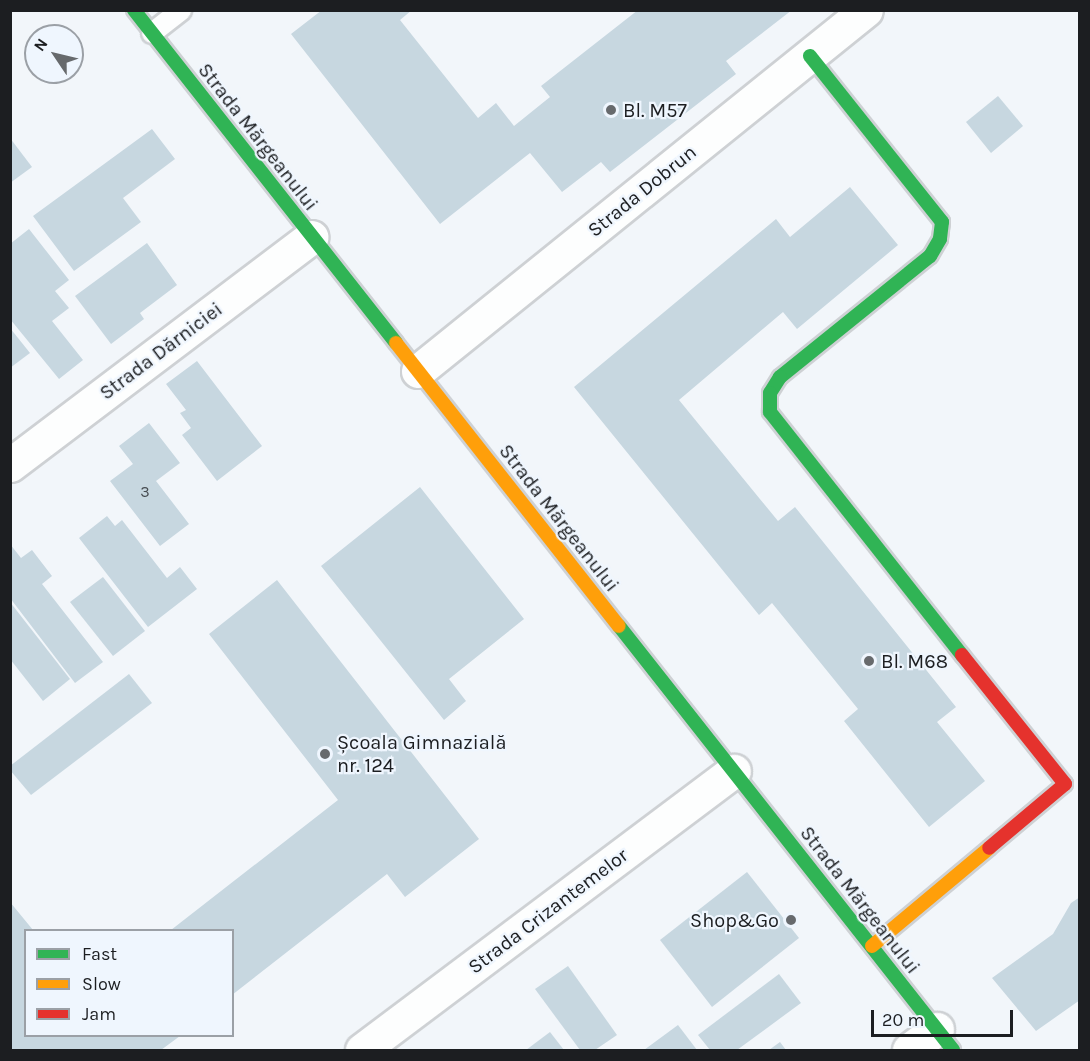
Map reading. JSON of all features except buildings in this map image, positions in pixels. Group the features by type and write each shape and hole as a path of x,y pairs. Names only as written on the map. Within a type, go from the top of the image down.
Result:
{"street":[{"name":"Strada Mărgeanului","path":"135,10 311,237 945,1040"},
{"name":"Strada Dobrun","path":"418,371 866,10"},
{"path":"810,56 942,222 940,239 930,256 780,377 770,393 770,412 1065,784 872,946"},
{"name":"Strada Dărniciei","path":"10,465 311,237"},
{"name":"Strada Crizantemelor","path":"362,1050 734,771"},
{"path":"909,1050 945,1040"}],"lane":[{"path":"152,33 181,10"}],"traffic: fast":[{"path":"134,10 396,343"},
{"path":"810,56 942,222 940,239 930,256 780,377 770,393 770,412 962,655"},
{"path":"619,626 953,1050"}],"traffic: slow":[{"path":"396,343 619,626"},
{"path":"872,946 989,848"}],"traffic: jam":[{"path":"962,655 1065,784 989,848"}],"place":[{"name":"Bl. M57","path":"611,110"},
{"name":"Bl. M68","path":"869,661"},
{"name":"Școala Gimnazială nr. 124","path":"325,754"},
{"name":"Shop&Go","path":"791,920"}]}
